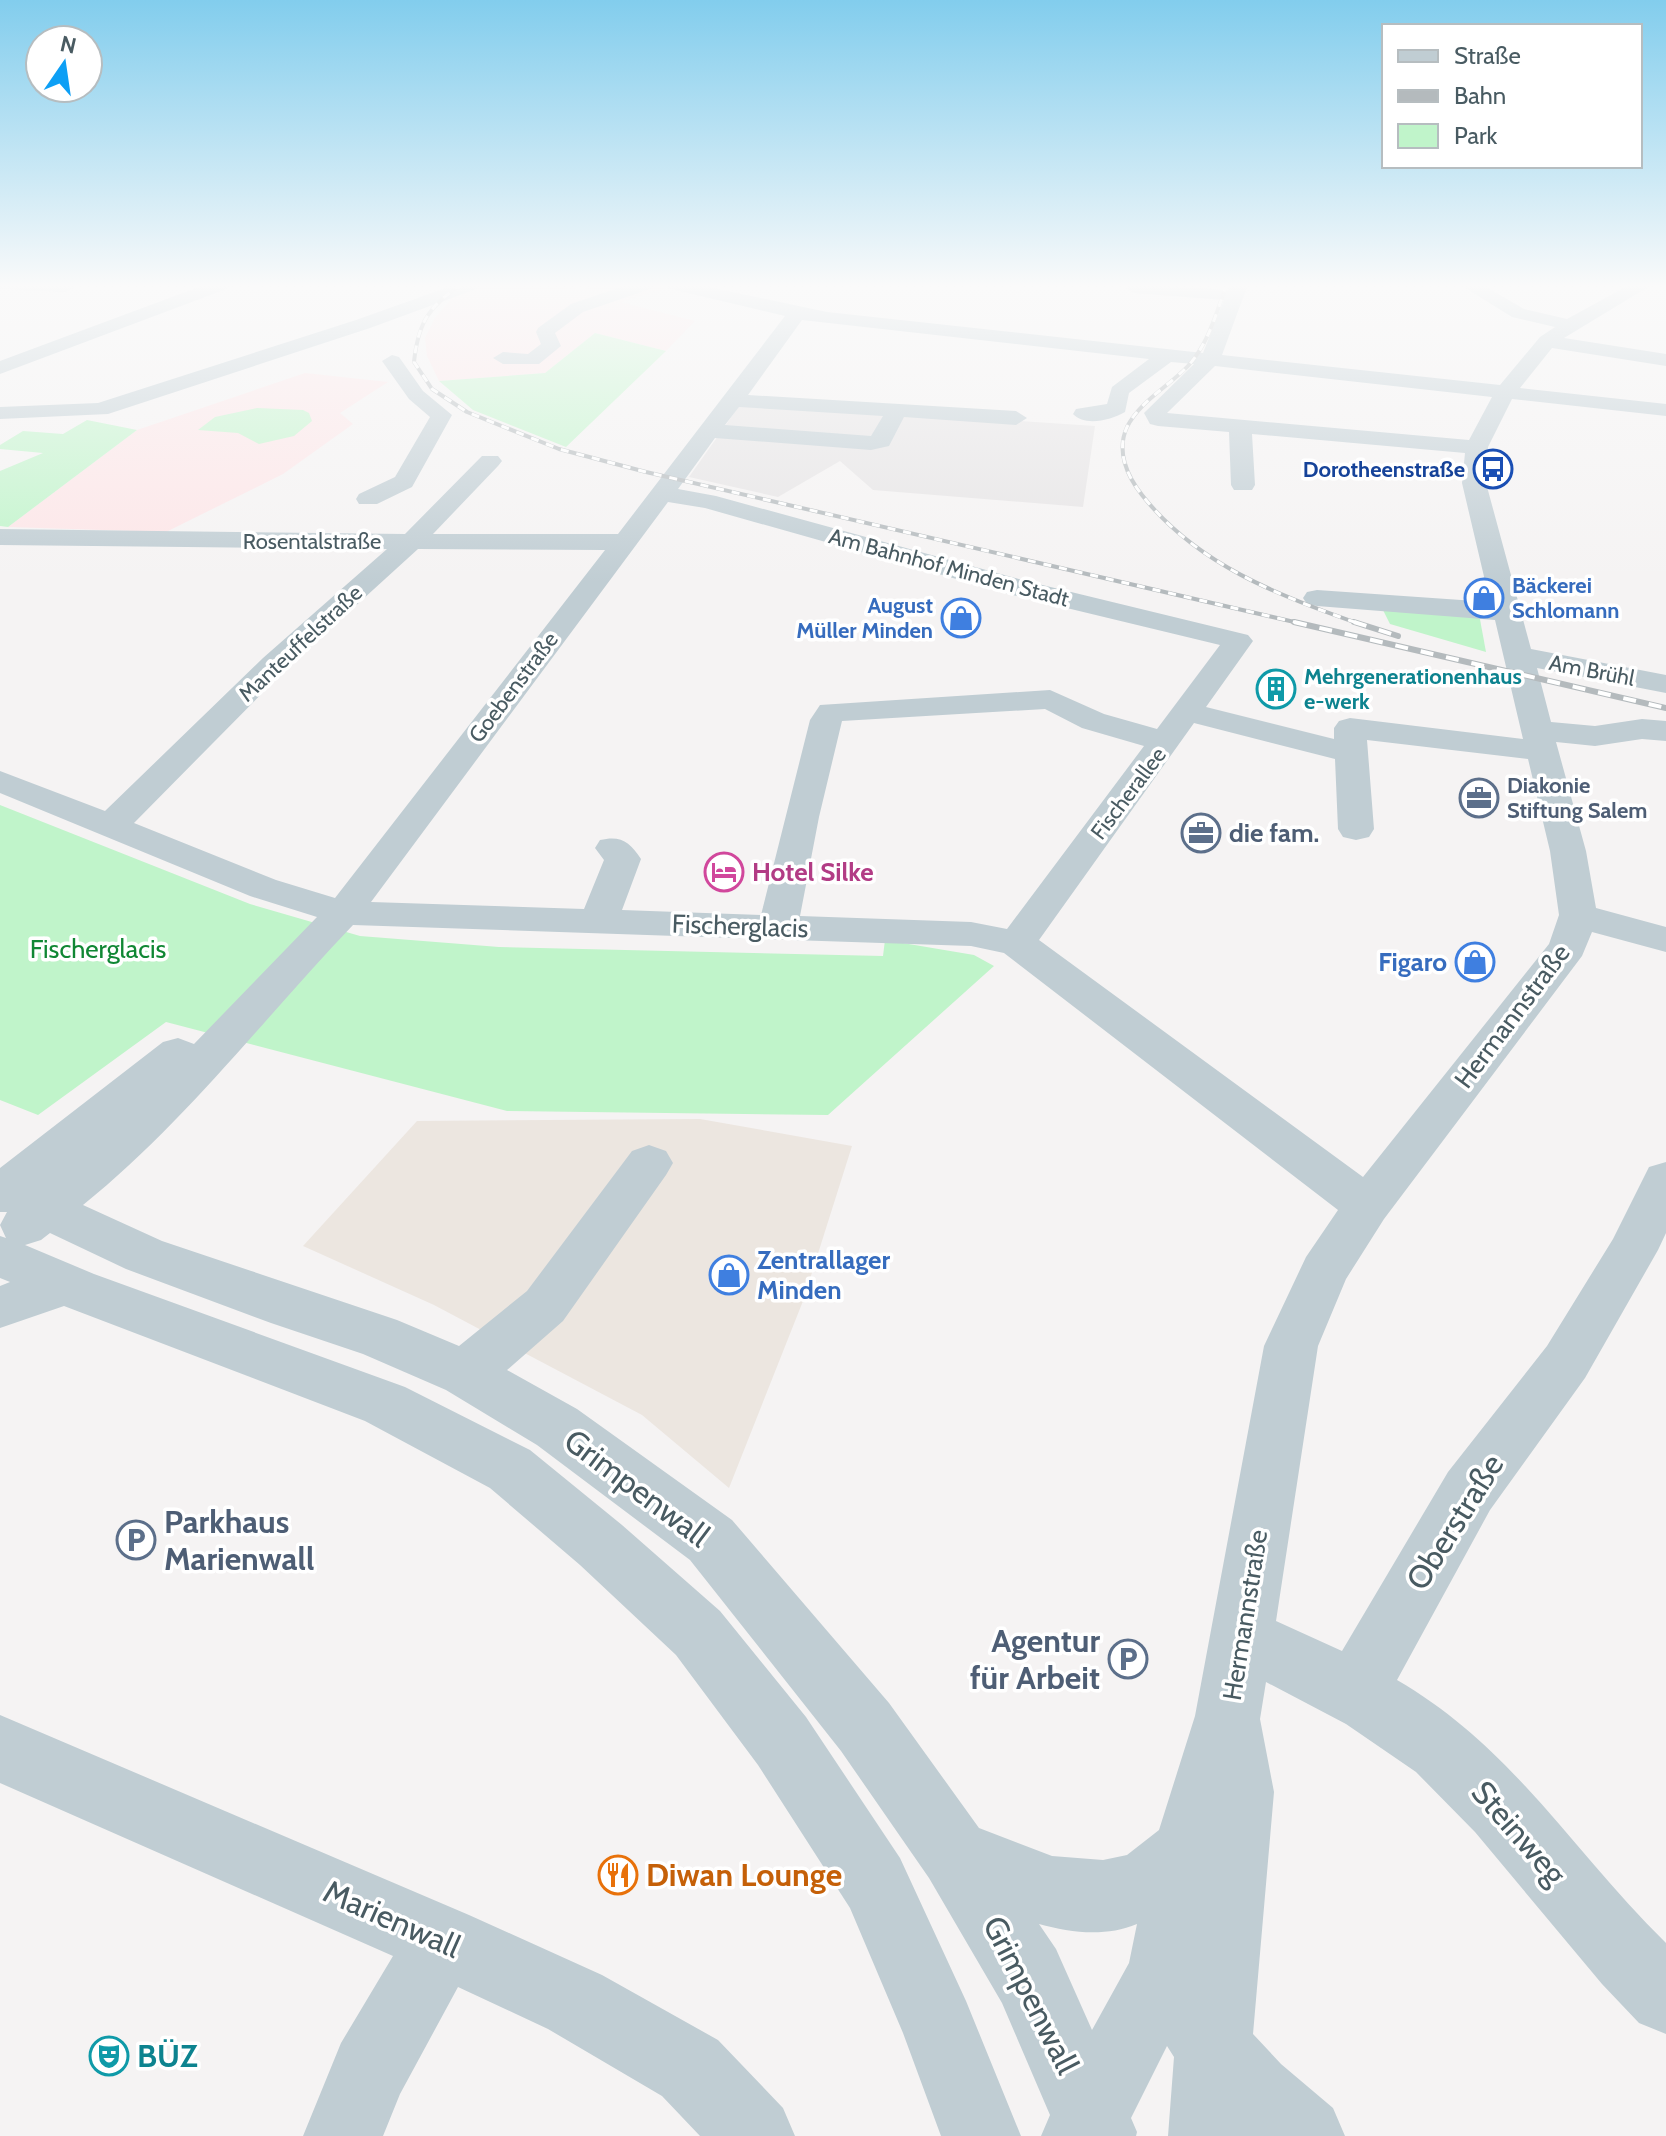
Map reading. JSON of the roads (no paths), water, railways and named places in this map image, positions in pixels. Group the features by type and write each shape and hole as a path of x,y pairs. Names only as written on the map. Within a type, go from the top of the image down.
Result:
{"street":[{"path":"0,413 92,411 175,384"},
{"path":"368,499 404,482 441,415 416,395 408,384"},
{"name":"Goebenstraße","path":"0,1245 12,1196 104,1161 343,913 745,384"},
{"path":"1084,414 1108,413 1117,407 1119,391 1129,384"},
{"path":"1187,384 1155,416 1165,420 1477,447"},
{"path":"1439,384 1666,410"},
{"name":"Hermannstraße","path":"1090,2129 1164,1974 1187,1852 1228,1716 1291,1346 1324,1271 1367,1206 1568,947 1578,915 1568,851 1474,483 1477,447 1512,384"},
{"path":"733,400 1016,418"},
{"path":"709,431 877,443 881,441 896,411"},
{"path":"1624,422 1666,426"},
{"path":"1229,426 1243,485"},
{"name":"Manteuffelstraße","path":"111,825 274,664 412,541 467,466 413,465"},
{"name":"Am Bahnhof Minden Stadt","path":"660,494 707,501 885,551 889,568 991,597 1023,589 1238,641"},
{"name":"Rosentalstraße","path":"0,537 623,542"},
{"path":"1317,598 1507,612"},
{"name":"Fischerallee","path":"1017,943 1238,641"},
{"name":"Am Brühl","path":"1519,656 1666,684"},
{"path":"778,928 801,817 831,712 1050,699 1093,721 1166,742"},
{"path":"1187,712 1352,753"},
{"path":"1356,829 1350,728 1541,740 1642,729 1666,731"},
{"name":"Fischerglacis","path":"0,781 263,888 343,913 971,934 1017,943 1367,1206"},
{"path":"599,921 623,859 613,848"},
{"path":"1578,915 1666,940"},
{"path":"465,1373 545,1306 649,1163"},
{"name":"Oberstraße","path":"1353,1694 1469,1491 1649,1256 1666,1180"},
{"name":"Grimpenwall","path":"12,1196 144,1255 289,1308 378,1336 465,1373 557,1427 711,1540 865,1727 954,1853 1029,1976 1090,2129"},
{"path":"0,1256 65,1285 385,1404 510,1469 601,1545 698,1633 782,1741 875,1883 939,2028 981,2136"},
{"path":"0,1307 65,1285"},
{"path":"1241,1639 1290,1657 1353,1694"},
{"name":"Steinweg","path":"1353,1694 1413,1730 1460,1766 1512,1821 1608,1936 1666,1996"},
{"name":"Hermannstraße","path":"1208,2136 1213,2048 1240,1792 1228,1716"},
{"name":"Marienwall","path":"3,1755 443,1941 575,2002 690,2068 755,2136"},
{"path":"954,1853 1041,1890 1081,1897 1116,1894 1154,1880 1187,1852"},
{"path":"343,2136 369,2071 443,1941"},
{"path":"1164,1974 1213,2048 1253,2092 1305,2136"}],"railway":[{"path":"428,384 467,412 559,449 646,472 1303,624"},
{"path":"1168,384 1139,409 1124,436 1125,463 1142,495 1187,540 1213,559 1299,602 1358,623"},
{"path":"1294,622 1666,708"},
{"path":"1354,622 1358,623"},
{"path":"1358,623 1398,636"}],"place":[{"name":"Dorotheenstraße","path":"1493,469"},
{"name":"Bäckerei Schlomann","path":"1484,598"},
{"name":"August Müller Minden","path":"961,618"},
{"name":"Mehrgenerationenhaus e-werk","path":"1276,689"},
{"name":"Diakonie Stiftung Salem","path":"1479,798"},
{"name":"die fam.","path":"1201,833"},
{"name":"Hotel Silke","path":"724,872"},
{"name":"Figaro","path":"1475,962"},
{"name":"Zentrallager Minden","path":"729,1275"},
{"name":"Parkhaus Marienwall","path":"136,1540"},
{"name":"Agentur für Arbeit","path":"1128,1659"},
{"name":"Diwan Lounge","path":"618,1875"},
{"name":"BÜZ","path":"109,2056"}]}
